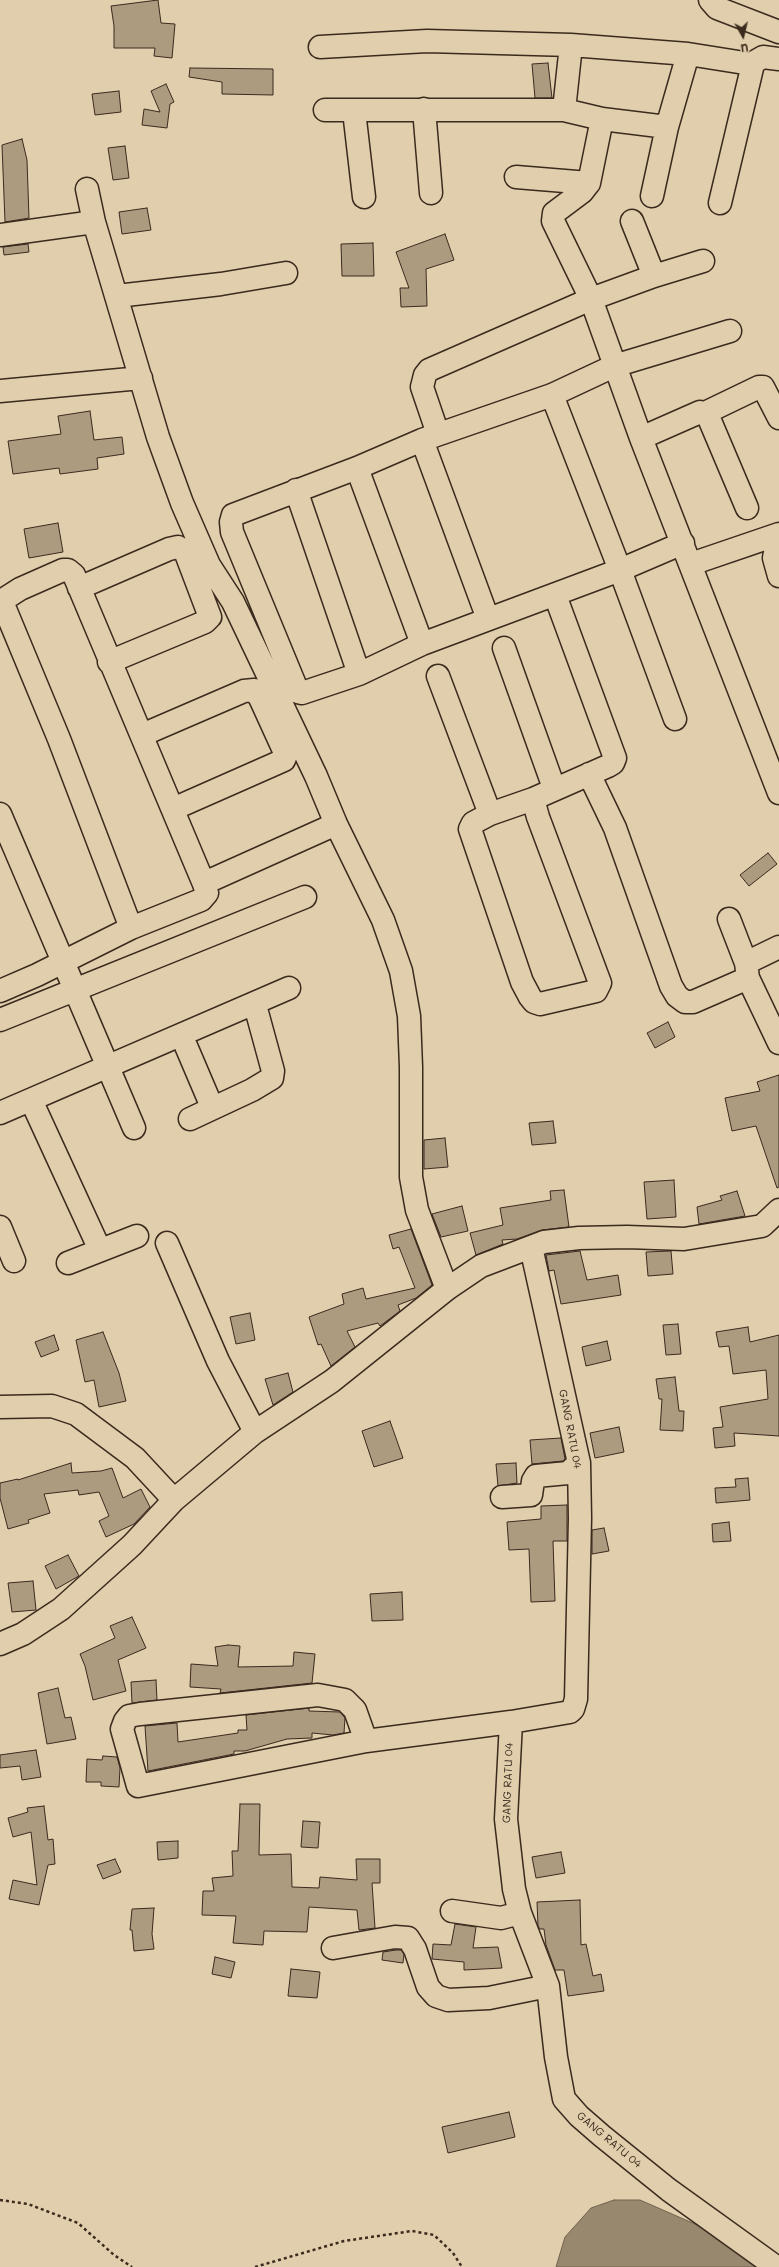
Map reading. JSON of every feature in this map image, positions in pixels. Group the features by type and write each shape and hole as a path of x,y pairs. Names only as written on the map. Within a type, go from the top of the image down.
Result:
{"street":[{"path":"710,0 717,8 779,32"},
{"path":"320,47 427,41 571,45 688,54 753,64"},
{"path":"564,110 571,45"},
{"path":"652,196 667,127 688,54"},
{"path":"720,203 753,64 763,57 779,59"},
{"path":"325,110 354,112 424,109 564,110 602,119 667,127"},
{"path":"424,109 431,193"},
{"path":"354,112 364,197"},
{"path":"602,119 589,183 582,192 554,213 553,220 591,300 614,366 779,793"},
{"path":"516,177 589,183"},
{"path":"87,189 94,222 168,469 209,564 232,602 259,656 336,824 383,920 401,971 409,1016 411,1067 411,1177 417,1210 447,1289"},
{"path":"632,221 654,276"},
{"path":"0,235 94,222"},
{"path":"488,619 430,437 422,387 425,375 429,370 591,300 654,276 703,261"},
{"path":"117,296 220,284 286,273"},
{"path":"683,543 620,570 422,644 359,674 302,694 298,692 232,532 233,515 357,468 430,437 552,395 614,366 730,331"},
{"path":"0,391 141,378"},
{"path":"642,438 700,412 705,413 759,387 764,387 779,418"},
{"path":"552,395 620,570 675,719"},
{"path":"705,413 708,416 747,508"},
{"path":"357,468 422,644"},
{"path":"296,490 359,674"},
{"path":"691,564 779,534"},
{"path":"79,588 169,549 178,547 185,551 210,617 205,622 109,662"},
{"path":"779,550 775,553 774,558 779,576"},
{"path":"0,991 131,928 201,900 207,893 142,735 109,662 74,575 68,570 63,570 20,589 6,598 3,604 62,746 131,928"},
{"path":"533,799 538,818 600,983 596,991 540,1004 534,1002 522,982 470,829 473,823 490,814 533,799 554,788 613,763 615,754 555,595"},
{"path":"504,648 554,788"},
{"path":"438,676 490,814"},
{"path":"142,735 244,691 254,690 260,698 286,755 284,760 173,809"},
{"path":"589,774 615,828 671,986 677,996 685,1002 693,1002 747,970 779,947"},
{"path":"0,814 106,1066 134,1128"},
{"path":"204,884 336,824"},
{"path":"0,1020 306,897"},
{"path":"729,919 747,970 779,1043"},
{"path":"0,1113 106,1066 255,1005 289,988"},
{"path":"190,1119 212,1107 252,1090 272,1078 272,1071 255,1005"},
{"path":"186,1046 212,1107"},
{"path":"31,1100 100,1250"},
{"path":"0,1644 24,1634 61,1609 132,1545 174,1500 255,1432 332,1381 447,1289 481,1266 544,1242 579,1238 684,1239 731,1232 762,1226 779,1210"},
{"path":"2,1236 14,1260"},
{"path":"68,1262 137,1236"},
{"path":"167,1243 218,1361 255,1432"},
{"name":"GANG RATU 04","path":"531,1247 579,1462 580,1526 574,1706 570,1712 562,1715 511,1722 506,1819 514,1888 520,1913 548,1986 556,2057 564,2099 590,2126 669,2190 776,2267"},
{"path":"0,1407 52,1406 76,1414 135,1458 174,1500"},
{"path":"502,1498 532,1494 532,1481 536,1476 568,1473 579,1462"},
{"path":"366,1741 355,1710 345,1700 318,1695 140,1714 129,1716 125,1720 122,1728 138,1786 366,1741 511,1722"},
{"path":"452,1911 500,1918 520,1913"},
{"path":"333,1948 395,1936 408,1938 415,1949 428,1988 436,1996 448,2000 489,1998 548,1986"}],"path":[{"path":"0,2200 28,2204 78,2223 114,2255 132,2267"},
{"path":"255,2267 344,2241 412,2231 434,2235 453,2253 462,2267"}],"shaded area":[{"path":"614,2200 640,2200 704,2228 756,2267 556,2267 565,2237 591,2208"}],"building":[{"path":"158,0 161,23 175,24 172,58 154,56 155,48 114,48 114,26 111,6"},
{"path":"548,63 552,98 535,98 532,64"},
{"path":"190,68 273,69 273,95 222,94 222,82 189,77"},
{"path":"166,84 174,102 170,104 167,128 142,125 144,109 160,112 151,91"},
{"path":"119,91 121,112 95,115 92,94"},
{"path":"22,139 27,160 29,218 5,222 2,145"},
{"path":"125,146 129,178 113,180 108,148"},
{"path":"147,208 151,230 122,234 119,212"},
{"path":"445,234 454,260 426,269 427,306 401,307 400,288 409,288 396,252"},
{"path":"373,243 374,276 342,276 341,244"},
{"path":"28,244 29,252 4,255 3,247"},
{"path":"90,411 94,440 122,437 124,454 97,458 98,469 60,474 59,468 13,474 8,441 61,434 58,416"},
{"path":"58,523 63,552 29,558 24,529"},
{"path":"768,853 777,864 749,886 740,875"},
{"path":"668,1022 675,1037 655,1048 647,1033"},
{"path":"779,1075 779,1187 777,1188 756,1126 732,1131 725,1098 760,1091 757,1082"},
{"path":"553,1121 556,1143 532,1145 529,1123"},
{"path":"445,1138 448,1167 424,1169 424,1140"},
{"path":"674,1180 676,1217 647,1219 644,1182"},
{"path":"564,1190 569,1227 542,1230 517,1239 502,1240 503,1244 476,1255 470,1233 503,1225 500,1208 551,1200 550,1191"},
{"path":"737,1191 745,1216 699,1224 697,1207 722,1200 720,1196"},
{"path":"462,1206 468,1231 441,1237 432,1214"},
{"path":"411,1229 432,1285 416,1298 398,1305 400,1311 380,1326 378,1323 347,1331 355,1347 331,1366 321,1344 318,1345 309,1317 344,1304 342,1294 363,1288 366,1299 415,1288 399,1247 393,1249 389,1235"},
{"path":"580,1251 587,1280 618,1275 621,1295 561,1304 554,1270 549,1271 546,1255"},
{"path":"671,1251 673,1274 648,1276 646,1252"},
{"path":"250,1313 255,1340 236,1344 230,1317"},
{"path":"678,1324 681,1354 666,1355 663,1325"},
{"path":"748,1327 750,1342 779,1335 779,1436 734,1433 735,1446 715,1448 713,1428 723,1427 720,1407 768,1399 766,1370 733,1374 729,1346 719,1347 716,1332"},
{"path":"103,1332 119,1373 126,1401 99,1407 94,1380 85,1382 76,1340"},
{"path":"54,1335 59,1350 41,1357 35,1342"},
{"path":"607,1341 611,1360 586,1366 582,1347"},
{"path":"288,1373 293,1392 273,1405 265,1379"},
{"path":"675,1377 679,1411 684,1411 683,1431 660,1430 662,1399 659,1399 656,1379"},
{"path":"390,1421 403,1458 374,1467 362,1431"},
{"path":"619,1427 624,1452 595,1458 590,1433"},
{"path":"561,1438 565,1459 563,1461 532,1464 530,1440"},
{"path":"71,1463 72,1473 101,1471 112,1468 123,1498 141,1489 150,1507 134,1524 106,1537 99,1521 109,1516 99,1492 79,1495 78,1490 44,1494 50,1513 28,1520 29,1523 8,1529 0,1498 0,1483 18,1480"},
{"path":"516,1463 517,1483 498,1486 496,1464"},
{"path":"748,1478 750,1500 716,1503 715,1488 736,1487 735,1479"},
{"path":"567,1505 567,1541 553,1541 555,1601 531,1602 529,1549 509,1550 507,1522 541,1519 541,1506"},
{"path":"729,1522 731,1541 713,1542 712,1524"},
{"path":"604,1528 609,1551 592,1554 592,1530"},
{"path":"68,1555 79,1576 56,1589 45,1566"},
{"path":"33,1581 36,1610 12,1612 8,1583"},
{"path":"402,1592 403,1620 372,1621 370,1594"},
{"path":"132,1617 146,1648 118,1660 126,1691 93,1700 85,1666 80,1654 115,1638 110,1626"},
{"path":"228,1645 240,1646 238,1667 293,1666 294,1652 315,1654 312,1683 220,1693 221,1689 190,1687 191,1664 218,1666 215,1647"},
{"path":"156,1680 157,1700 132,1703 131,1682"},
{"path":"58,1688 65,1718 71,1717 76,1739 47,1744 38,1693"},
{"path":"309,1708 309,1711 340,1712 345,1718 344,1733 333,1735 312,1733 312,1738 287,1739 245,1751 234,1751 234,1754 148,1771 145,1726 177,1723 178,1742 238,1733 238,1730 247,1730 246,1715"},
{"path":"36,1750 41,1777 22,1780 20,1766 0,1768 0,1755"},
{"path":"103,1756 117,1757 120,1768 119,1787 101,1786 101,1782 86,1782 87,1759 102,1760"},
{"path":"240,1804 260,1804 259,1855 291,1854 292,1887 319,1888 320,1877 357,1880 356,1859 380,1859 380,1883 372,1883 375,1928 359,1930 357,1910 309,1907 307,1932 264,1931 263,1945 233,1943 236,1916 202,1915 203,1891 214,1891 212,1878 233,1876 232,1851 238,1851"},
{"path":"44,1806 48,1840 53,1839 55,1864 48,1865 39,1905 9,1899 13,1880 37,1885 31,1832 13,1837 8,1818 28,1812 27,1808"},
{"path":"303,1821 320,1822 318,1848 301,1847"},
{"path":"178,1841 178,1858 158,1860 157,1842"},
{"path":"561,1852 565,1873 536,1878 532,1857"},
{"path":"115,1859 121,1872 103,1879 97,1865"},
{"path":"580,1900 581,1945 586,1944 593,1976 601,1974 604,1991 568,1996 564,1970 555,1970 546,1945 544,1929 540,1929 538,1926 537,1902"},
{"path":"154,1908 152,1934 154,1949 134,1951 132,1930 130,1930 132,1909"},
{"path":"455,1924 476,1927 473,1948 498,1947 502,1968 464,1970 464,1962 432,1959 433,1944 451,1945"},
{"path":"401,1950 404,1954 403,1963 382,1960 383,1952"},
{"path":"215,1957 235,1962 231,1978 212,1974"},
{"path":"291,1969 320,1972 317,1998 288,1996"},
{"path":"509,2112 515,2137 448,2153 442,2127"}]}
